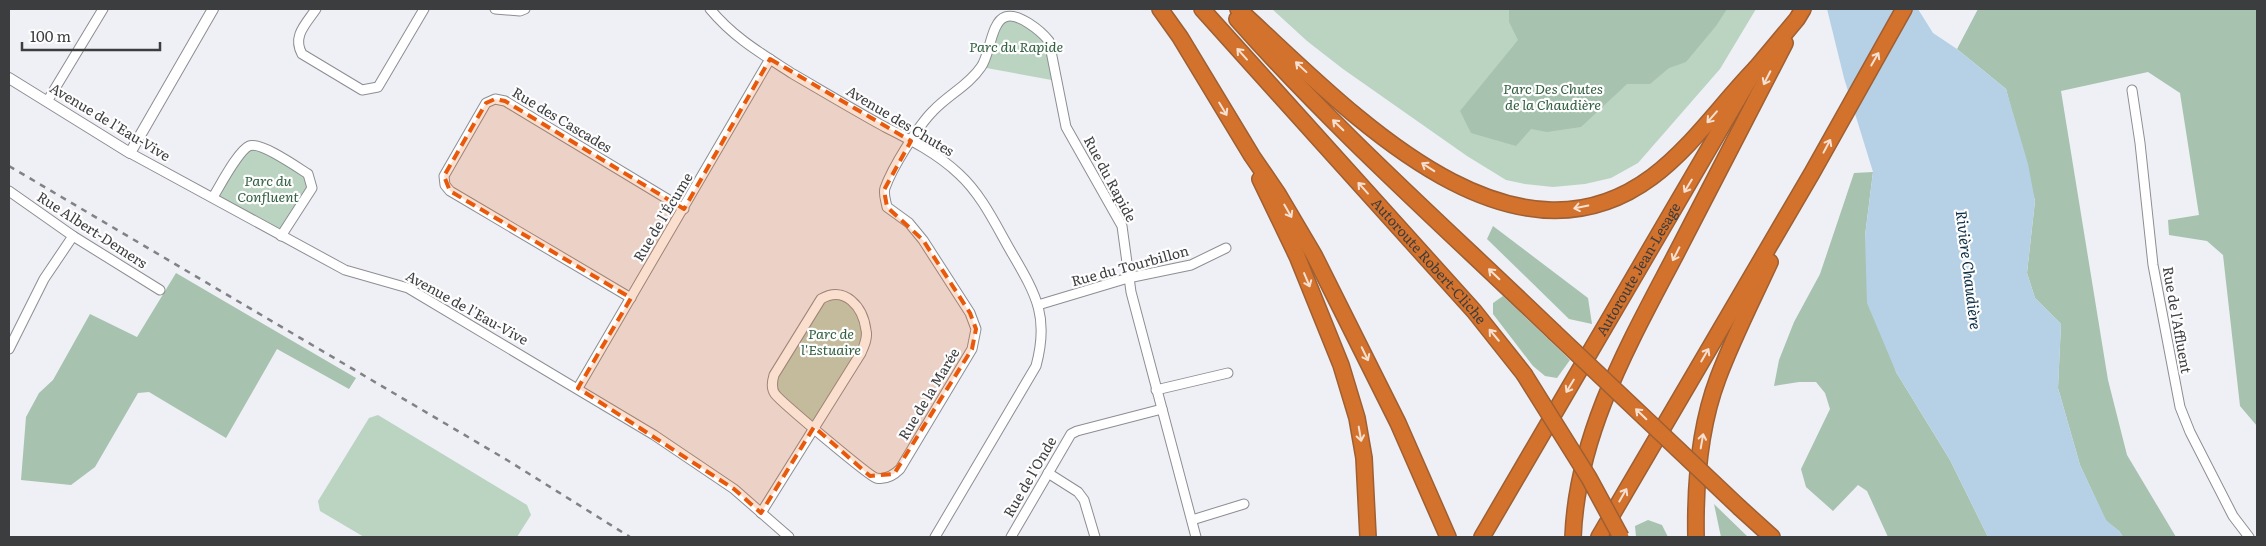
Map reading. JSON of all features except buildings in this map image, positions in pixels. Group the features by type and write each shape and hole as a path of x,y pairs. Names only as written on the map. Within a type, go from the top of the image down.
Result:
{"highway":[{"path":"1160,9 1180,37 1252,156 1278,194 1332,289 1398,423 1448,537"},
{"name":"Autoroute Robert-Cliche","path":"1202,9 1474,311 1524,374 1589,478 1621,537"},
{"path":"1229,9 1276,64 1319,107 1770,536"},
{"path":"1238,9 1334,98 1407,153 1447,179 1477,194 1534,210 1560,210 1582,207 1627,192 1652,177 1681,152 1756,68"},
{"path":"1599,537 1812,173 1904,9"},
{"path":"1573,537 1579,479 1603,402 1630,344 1800,14"},
{"name":"Autoroute Jean-Lesage","path":"1482,537 1756,68 1800,14"},
{"path":"1252,156 1262,185 1301,265 1341,365 1357,418 1364,458 1368,537"},
{"path":"1697,533 1701,450 1707,416 1717,380 1733,341 1812,173"},
{"path":"1475,537 1496,511"}],"street":[{"path":"48,100 103,9"},
{"path":"130,153 213,9"},
{"path":"316,9 298,38 298,46 302,54 362,90 378,87 424,9"},
{"path":"495,9 520,11 526,9"},
{"name":"Avenue des Chutes","path":"710,9 725,28 770,60 840,102 911,140 946,163 970,186 1026,276 1038,305 1043,328 1042,346 1036,366 935,537"},
{"name":"Rue du Rapide","path":"911,140 934,110 981,67 996,24 1002,17 1016,17 1050,41 1066,127 1122,226 1128,278 1196,537"},
{"name":"Rue de l'Écume","path":"578,388 770,60"},
{"name":"Avenue de l'Eau-Vive","path":"12,81 48,100 130,153 345,270 408,288 654,435 734,489 789,537"},
{"name":"Rue de l'Affluent","path":"2132,90 2140,143 2153,264 2180,407 2190,432 2233,516 2249,537"},
{"name":"Rue des Cascades","path":"631,298 450,191 445,185 444,176 486,103 496,98 506,101 684,209"},
{"name":"Rue de la Marée","path":"814,427 870,476 878,478 894,474 900,469 972,349 976,329 970,313 923,240 908,224 887,207 884,190 911,140"},
{"path":"213,198 241,153 249,146 258,145 308,174 311,181 312,188 282,236"},
{"name":"Rue Albert-Demers","path":"9,191 73,236 160,290"},
{"path":"9,350 44,279 73,236"},
{"name":"Rue du Tourbillon","path":"1038,305 1128,278 1191,265 1226,248"},
{"path":"761,513 861,353 866,342 867,331 859,310 848,297 838,293 829,294 821,299 774,375 772,383 773,392 814,427"},
{"path":"1156,390 1228,373"},
{"name":"Rue de l'Onde","path":"1011,537 1071,434 1162,408"},
{"path":"1048,473 1078,492 1084,500 1095,537"},
{"path":"1192,520 1244,504"}],"highlighted area":[{"path":"770,59 911,141 884,190 887,207 923,240 970,313 976,329 972,349 894,474 870,476 814,427 761,513 734,489 578,388 631,298 450,191 444,176 486,103 495,99 505,101 684,209"}],"green space":[{"name":"Parc Des Chutes de la Chaudière","path":"1272,9 1756,9 1720,69 1638,163 1611,178 1585,184 1553,187 1506,180 1467,156 1343,69 1307,41"},
{"path":"1509,9 1727,9 1716,26 1686,62 1669,68 1650,84 1627,84 1581,127 1547,132 1531,129 1516,146 1471,133 1460,111 1518,40 1509,22"},
{"path":"1978,9 2257,9 2257,426 2240,406 2223,255 2207,241 2169,235 2168,220 2199,215 2180,93 2148,72 2061,91 2108,380 2127,455 2176,537 2123,537 2119,531 2106,521 2080,465 2058,388 2061,324 2035,298 2027,273 2035,201 2006,89 1957,49"},
{"name":"Parc du Rapide","path":"1010,16 1044,35 1057,81 981,67 996,24"},
{"name":"Parc du Confluent","path":"258,145 311,181 281,236 213,197 241,153"},
{"path":"1873,172 1865,236 1896,372 1950,460 1988,537 1888,537 1867,491 1858,485 1833,511 1806,487 1801,469 1830,409 1825,393 1816,382 1799,382 1774,386 1779,360 1794,322 1820,274 1854,173"},
{"path":"1493,226 1588,298 1592,324 1569,319 1487,239"},
{"path":"176,273 356,378 349,389 277,349 226,438 149,392 138,393 95,467 71,485 21,480 26,417 39,393 53,380 90,314 137,337"},
{"name":"Parc de l'Estuaire","path":"838,293 859,310 866,342 814,427 779,398 774,375 821,299"},
{"path":"1503,296 1570,360 1557,378 1545,376 1533,366 1493,314 1493,303"},
{"path":"378,415 527,505 531,515 517,537 364,537 320,511 318,501 369,418"},
{"path":"1714,504 1748,537 1721,537"},
{"path":"1648,520 1662,525 1668,537 1636,537 1635,526"}],"water":[{"name":"Rivière Chaudière","path":"1827,9 1918,9 1933,33 1957,49 2006,89 2028,164 2035,201 2027,273 2035,298 2061,324 2058,388 2080,465 2106,520 2123,537 1988,537 1950,460 1896,372 1867,303 1865,236 1873,172 1844,78"}],"railway":[{"path":"9,166 507,460 630,537"}]}
